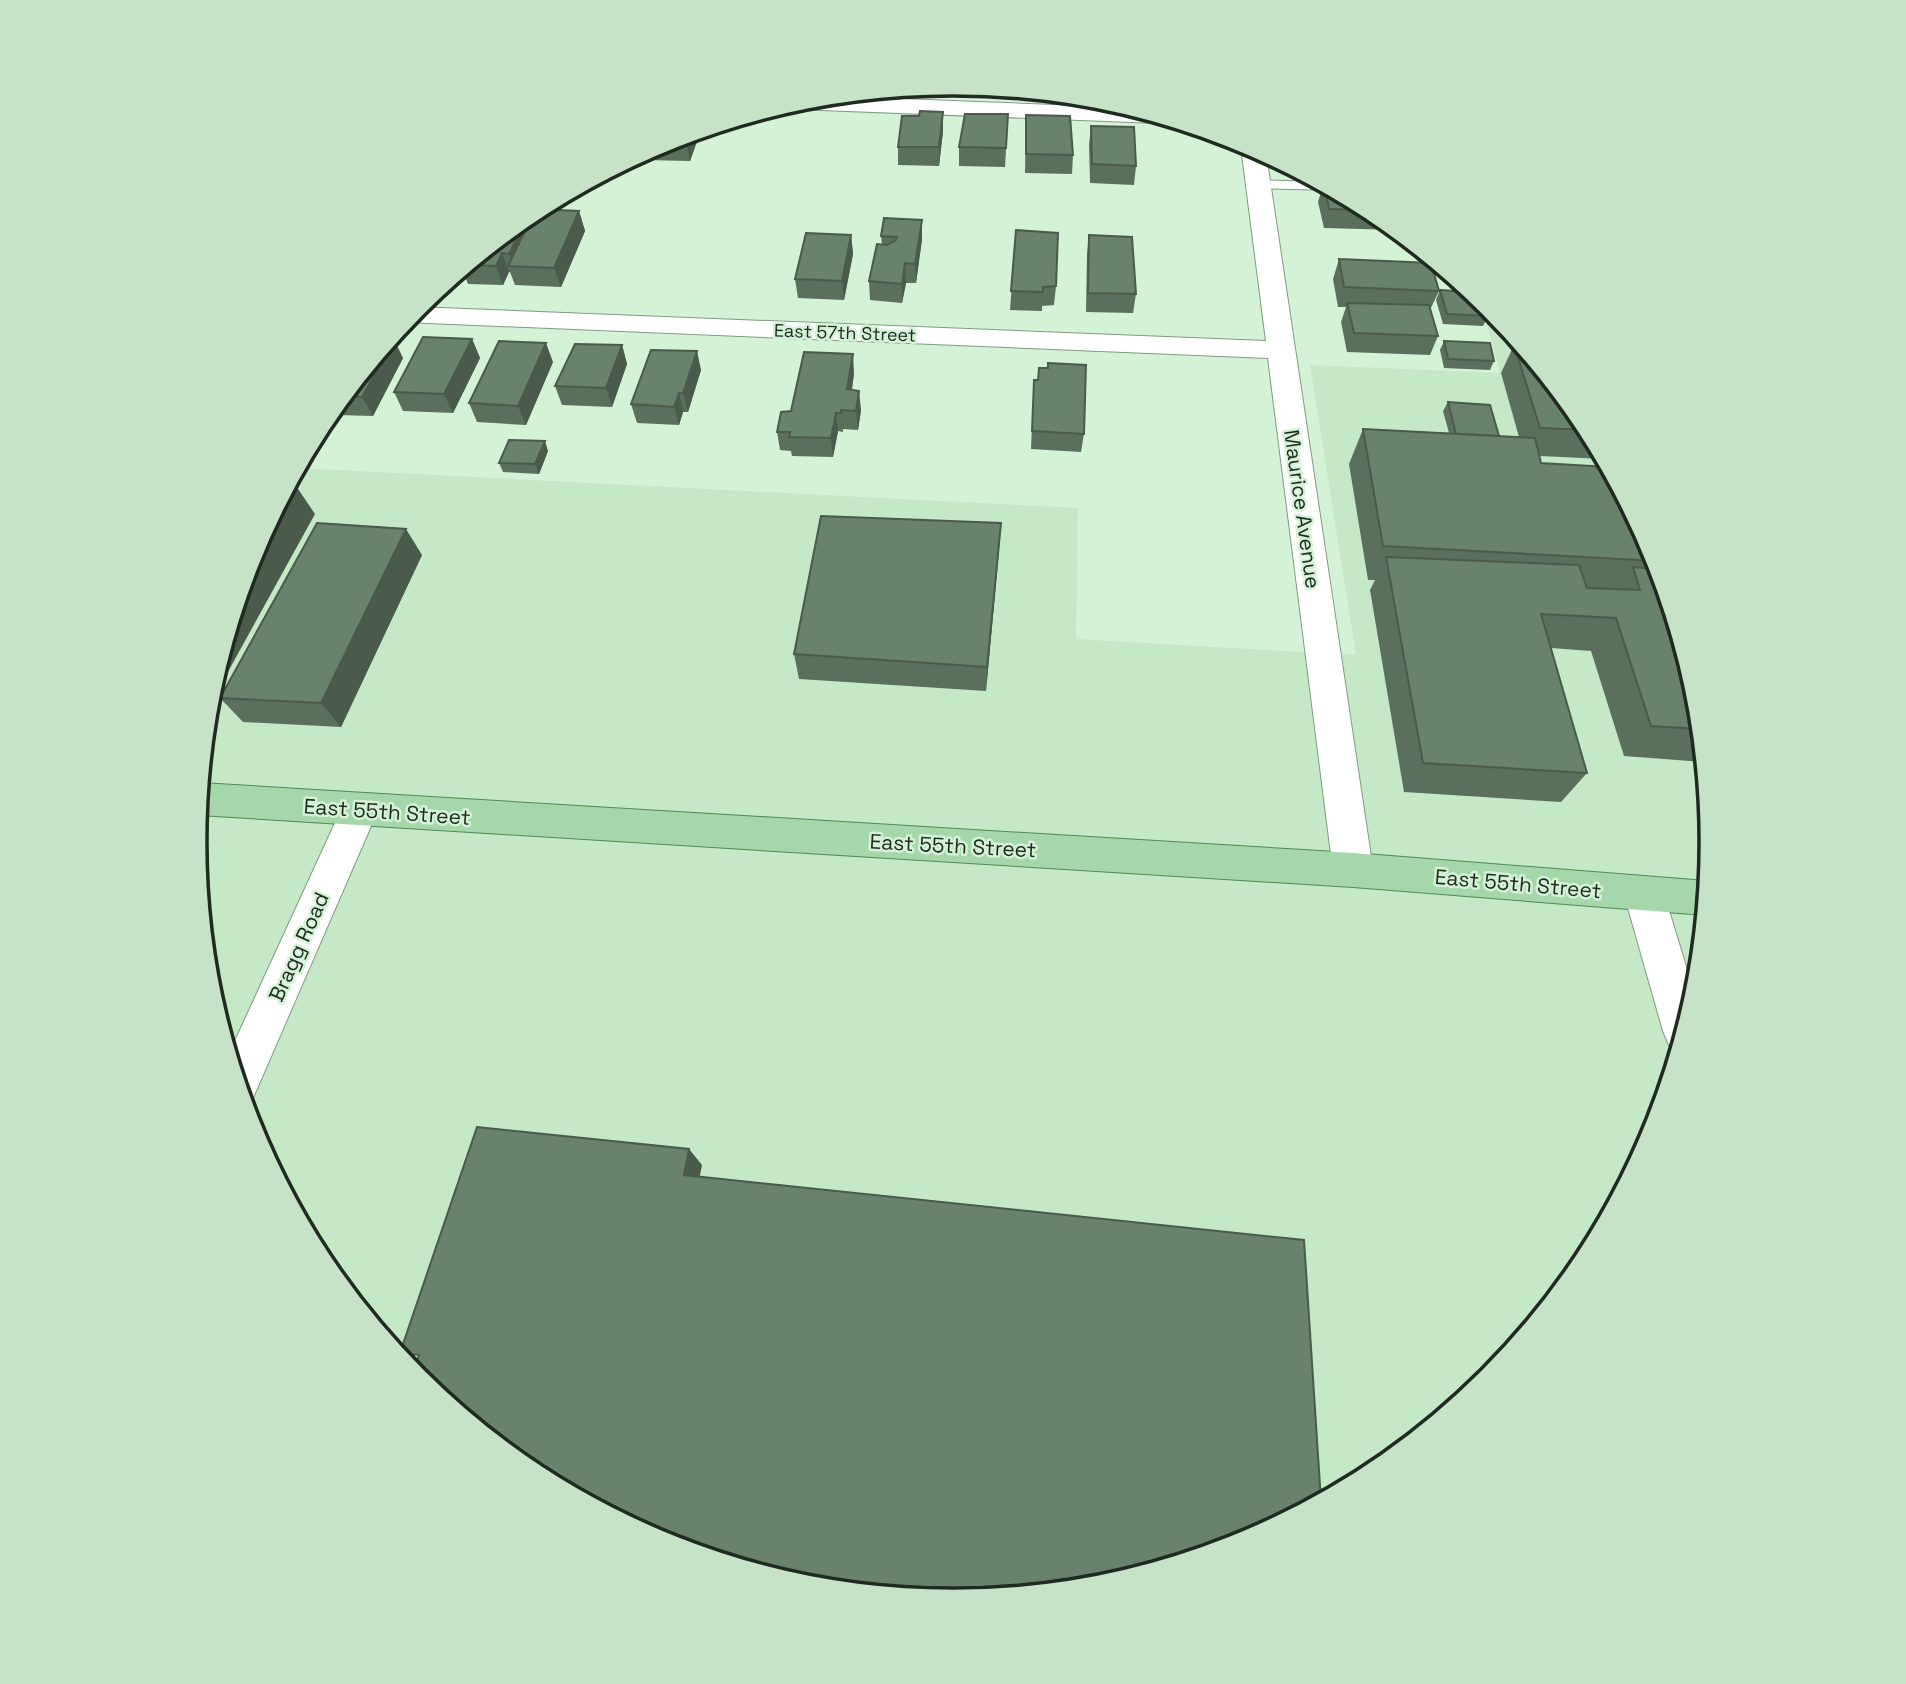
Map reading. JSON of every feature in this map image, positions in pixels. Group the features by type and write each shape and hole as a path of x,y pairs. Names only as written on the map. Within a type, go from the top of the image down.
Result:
{"main road":[{"name":"East 55th Street","path":"209,800 1353,870 1696,897"}],"street":[{"path":"849,104 1112,114"},
{"name":"Maurice Avenue","path":"1254,160 1353,870"},
{"name":"East 57th Street","path":"425,316 1280,350"},
{"name":"Bragg Road","path":"244,1070 359,810"},
{"path":"1644,894 1678,1012"}],"lane":[{"path":"1258,185 1308,186"}],"shaded area":[{"path":"1486,321 1545,388 1573,428 1622,512 1642,557 1673,649 1692,745 1699,842 1697,891 1684,987 1673,1035 1659,1082 1622,1172 1599,1215 1545,1296 1514,1334 1445,1403 1407,1434 1326,1488 1283,1511 1221,1538 440,1383 392,1334 361,1296 307,1215 264,1127 233,1035 214,939 209,891 209,793 222,697 233,649 264,557 307,468 1078,508 1076,639 1356,655 1310,365 1500,373"}],"building":[{"path":"920,111 943,112 939,147 898,147 902,116 919,116"},
{"path":"965,114 1008,114 1006,148 959,147"},
{"path":"1026,115 1070,116 1073,155 1026,154"},
{"path":"1091,126 1134,127 1136,166 1092,164"},
{"path":"1326,196 1347,209 1329,209"},
{"path":"558,210 579,211 554,268 508,266 524,232"},
{"path":"884,218 922,220 915,264 905,263 902,284 869,281 877,244 887,245 897,237 881,236"},
{"path":"1016,230 1058,233 1056,286 1043,287 1043,292 1011,291"},
{"path":"806,233 851,235 842,281 795,279"},
{"path":"1089,235 1132,237 1136,294 1088,293"},
{"path":"517,237 509,254 502,253 496,266 480,265"},
{"path":"1339,259 1422,263 1433,272 1439,291 1344,287"},
{"path":"1440,290 1455,291 1481,316 1447,314"},
{"path":"1347,303 1429,305 1438,336 1354,333"},
{"path":"423,337 472,339 444,394 394,392"},
{"path":"499,341 546,343 518,406 469,403"},
{"path":"1444,341 1490,343 1494,361 1448,359"},
{"path":"575,344 622,345 606,388 555,386"},
{"path":"651,350 697,351 683,393 679,393 674,407 631,404"},
{"path":"804,352 853,354 847,389 859,391 856,411 841,410 841,413 836,413 831,438 789,437 790,432 777,432 781,412 791,411"},
{"path":"1517,353 1574,429 1540,428"},
{"path":"1048,363 1086,365 1084,434 1032,431 1034,380 1038,380 1039,368 1048,368"},
{"path":"379,365 362,397 355,397"},
{"path":"1448,402 1490,405 1499,436 1456,434"},
{"path":"1363,429 1535,438 1541,463 1597,466 1622,512 1643,560 1383,546"},
{"path":"509,440 545,441 535,464 499,463"},
{"path":"821,516 1001,523 987,667 794,654"},
{"path":"317,523 406,529 321,703 222,698"},
{"path":"1386,557 1579,565 1587,588 1640,590 1633,567 1646,568 1673,649 1689,728 1651,726 1616,618 1541,614 1587,773 1423,763"},
{"path":"477,1127 689,1149 684,1175 1304,1240 1320,1491 1283,1511 1193,1548 1098,1573 1002,1586 953,1588 856,1581 760,1562 713,1548 623,1511 580,1488 499,1434 461,1403 426,1369 417,1360 419,1355 412,1354 403,1345"}]}
